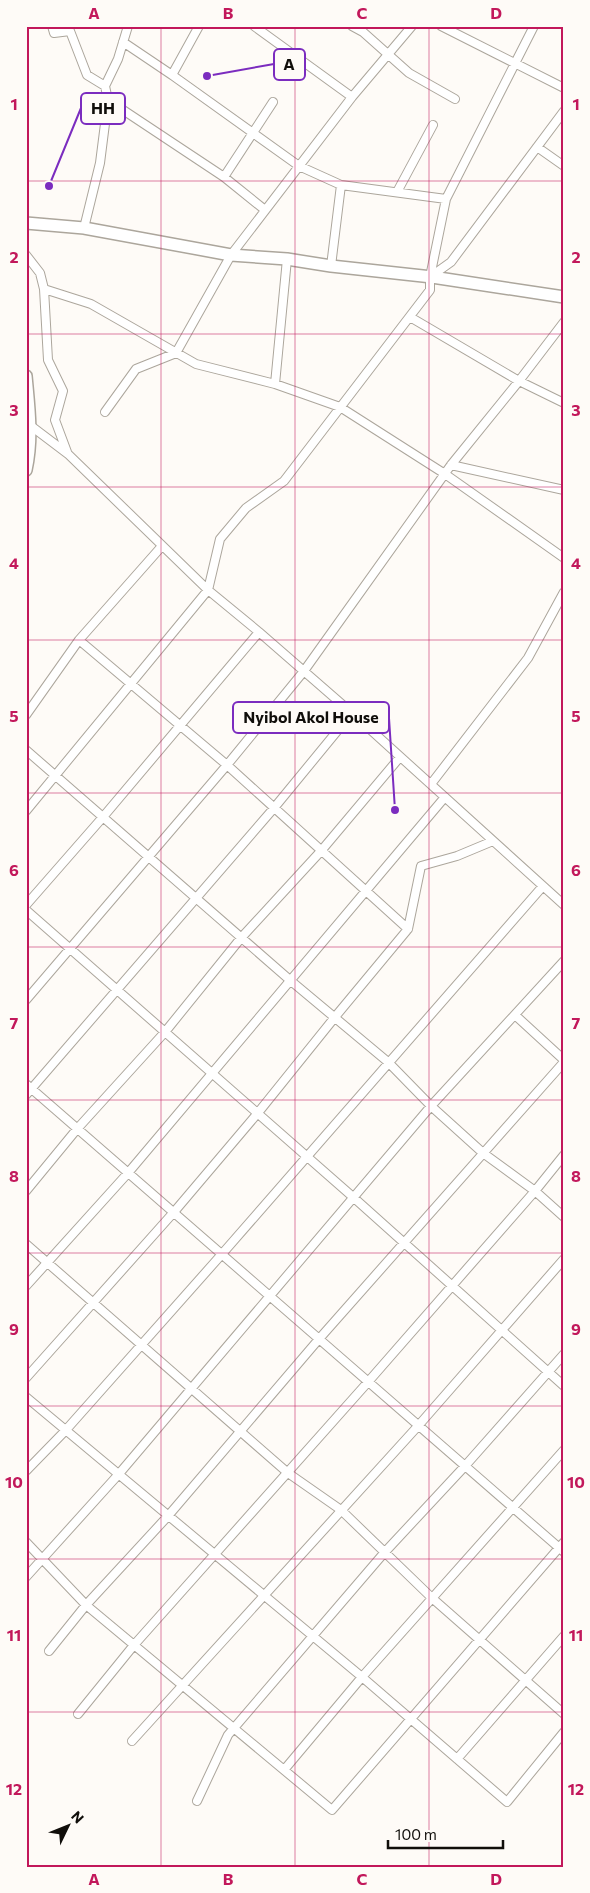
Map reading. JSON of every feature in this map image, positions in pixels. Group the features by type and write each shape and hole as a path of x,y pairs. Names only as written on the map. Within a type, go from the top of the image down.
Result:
{"street":[{"path":"52,26 54,33 70,31 87,75 105,86"},
{"path":"84,228 100,163 108,100 105,86 118,59 128,26"},
{"path":"172,74 200,26"},
{"path":"254,26 352,97"},
{"path":"352,26 363,32 409,73 455,99"},
{"path":"105,412 136,369 176,353 231,254 352,97 412,26"},
{"path":"441,26 564,88"},
{"path":"26,811 208,590 220,539 246,508 284,481 430,290 430,277 446,199 534,26"},
{"path":"123,42 172,74 299,166 341,185 446,199"},
{"path":"108,100 224,177 265,210"},
{"path":"224,177 273,102"},
{"path":"430,277 451,262 564,111"},
{"path":"397,192 433,125"},
{"path":"537,147 564,166"},
{"path":"331,266 341,185"},
{"path":"26,223 84,228 231,254 430,277 564,297"},
{"path":"26,255 40,273 44,289 48,360 63,391 55,420 68,454"},
{"path":"275,384 287,259"},
{"path":"44,289 91,304 196,364 275,384 340,407 445,474 564,558"},
{"path":"410,317 519,381 564,403"},
{"path":"26,1000 227,765 304,671 451,465 562,327"},
{"path":"26,376 31,426 26,470"},
{"path":"31,426 68,454 208,590 352,713 564,904"},
{"path":"451,465 564,490"},
{"path":"26,715 79,640 162,546"},
{"path":"431,784 528,658 564,592"},
{"path":"26,906 103,818 259,632"},
{"path":"79,640 227,765 408,929"},
{"path":"26,1542 86,1605 332,1810 478,1640 562,1547 512,1507 128,1172 28,1089 117,990 274,808 352,713"},
{"path":"26,750 241,938 388,1062 431,1106 483,1153 535,1191 564,1218"},
{"path":"26,1191 77,1129 165,1032 241,938 321,851 400,757"},
{"path":"26,1286 128,1172 445,797"},
{"path":"26,1378 174,1212 257,1114 408,929 421,866 457,856 493,841"},
{"path":"26,1471 222,1254 543,886"},
{"path":"26,910 564,1386"},
{"path":"26,1577 118,1475 431,1106 564,961"},
{"path":"49,1651 86,1605 168,1516 319,1339 564,1061 515,1015"},
{"path":"78,1714 134,1645 368,1382 535,1191 564,1155"},
{"path":"26,1244 288,1473 341,1510 432,1598 564,1714"},
{"path":"132,1741 418,1426 564,1259"},
{"path":"197,1801 228,1735 384,1553 465,1466 564,1354"},
{"path":"26,1397 362,1677 507,1802 564,1732"},
{"path":"284,1770 362,1677 564,1450"},
{"path":"457,1759 564,1636"}],"place":[{"name":"A","path":"207,76"},
{"name":"HH","path":"49,186"},
{"name":"Nyibol Akol House","path":"395,810"}]}
